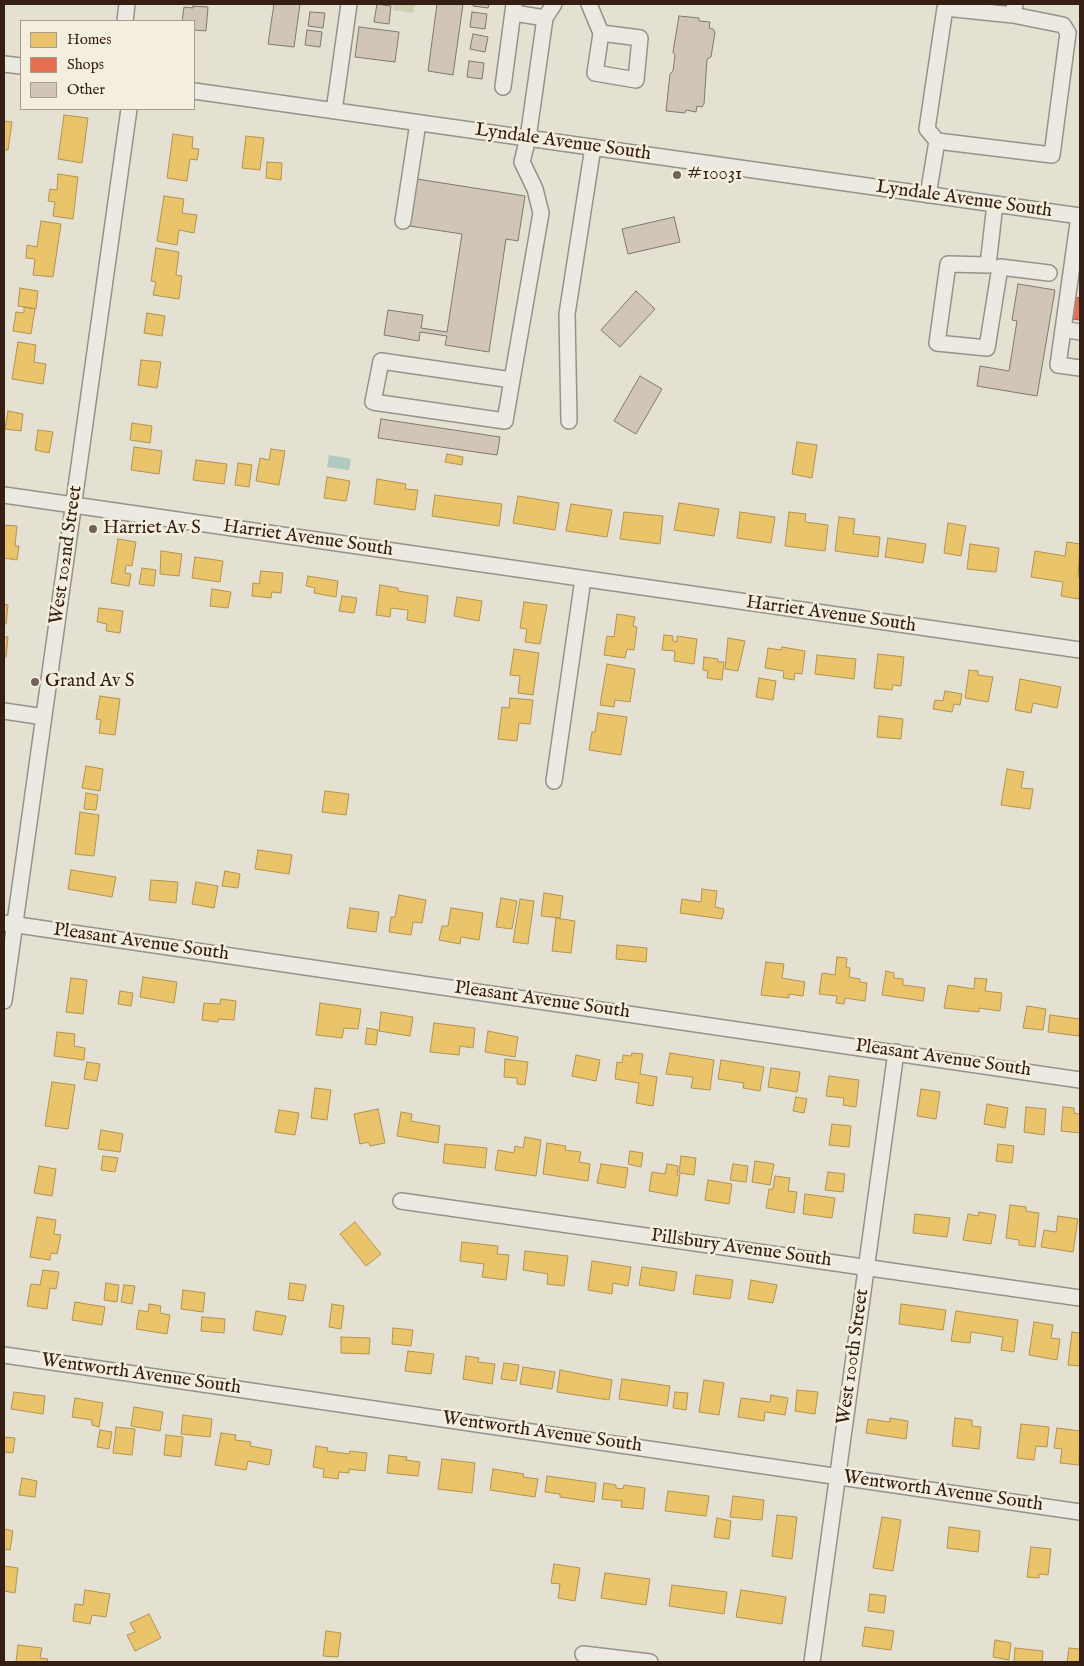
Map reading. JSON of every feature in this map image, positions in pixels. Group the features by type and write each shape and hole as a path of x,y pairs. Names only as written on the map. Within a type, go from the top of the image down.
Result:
{"street":[{"path":"124,20 127,4"},
{"path":"334,111 349,4"},
{"path":"512,380 381,361 373,402 505,421 541,213 535,189 522,162 528,138 546,18 554,4"},
{"path":"589,4 601,33"},
{"path":"503,87 514,8 546,18"},
{"path":"945,8 1014,9 1063,25 1074,39 1052,155 937,141 927,129 945,8"},
{"path":"4,64 20,66"},
{"name":"Lyndale Avenue South","path":"195,91 1080,216"},
{"name":"West 102nd Street","path":"4,1001 9,924 44,717 129,110"},
{"path":"403,221 418,123"},
{"path":"928,195 937,141"},
{"path":"569,421 567,314 593,147"},
{"path":"995,204 994,266 987,348 937,343 948,264 994,266 1049,273"},
{"path":"1080,216 1077,255 1058,365 1080,368"},
{"path":"1063,329 1080,332"},
{"name":"Harriet Avenue South","path":"4,494 1080,650"},
{"path":"554,781 583,579"},
{"path":"4,711 44,717"},
{"name":"Pleasant Avenue South","path":"9,924 1080,1080"},
{"name":"West 100th Street","path":"812,1662 896,1052"},
{"name":"Pillsbury Avenue South","path":"401,1201 1080,1298"},
{"name":"Wentworth Avenue South","path":"4,1355 1080,1512"},
{"path":"583,1654 650,1662"}],"green space":[{"path":"394,4 415,4 413,13 393,10"}],"water":[{"path":"329,455 351,459 349,470 327,467"}],"building: Homes":[{"path":"64,115 88,118 82,163 58,159"},
{"path":"4,121 12,122 8,150 4,150"},
{"path":"173,134 193,137 192,148 199,149 197,160 190,159 187,181 167,178"},
{"path":"246,136 264,138 260,170 242,168"},
{"path":"267,162 282,163 281,180 266,178"},
{"path":"58,174 78,177 73,219 53,216 55,202 48,201 50,189 57,190"},
{"path":"164,196 184,199 182,213 197,215 194,233 179,230 177,245 157,241"},
{"path":"41,221 61,224 53,277 33,275 35,259 26,258 27,245 37,247"},
{"path":"156,248 179,252 176,275 182,276 179,299 153,295 156,282 151,281"},
{"path":"20,288 38,291 36,309 18,306"},
{"path":"24,307 35,309 31,334 13,331 16,312 24,313"},
{"path":"147,313 165,316 162,336 144,333"},
{"path":"18,342 36,345 34,362 46,364 43,384 12,379"},
{"path":"141,360 161,362 157,388 138,385"},
{"path":"8,411 23,414 21,431 5,429"},
{"path":"132,423 152,426 150,443 130,440"},
{"path":"38,430 53,432 49,453 35,450"},
{"path":"797,442 817,445 812,478 792,474"},
{"path":"134,447 162,451 159,474 131,470"},
{"path":"271,449 285,451 279,485 256,481 260,458 269,460"},
{"path":"447,454 463,457 462,465 445,462"},
{"path":"196,460 227,464 224,484 193,480"},
{"path":"238,463 252,465 249,487 235,485"},
{"path":"327,477 350,481 346,501 324,498"},
{"path":"377,479 406,484 405,489 418,490 415,510 374,504"},
{"path":"435,495 502,504 499,526 432,516"},
{"path":"518,496 559,503 555,530 513,523"},
{"path":"679,503 719,509 714,536 674,530"},
{"path":"571,504 612,510 607,537 566,531"},
{"path":"624,512 663,516 660,544 620,539"},
{"path":"740,512 775,517 771,543 737,538"},
{"path":"789,512 806,514 805,522 828,525 825,551 785,546"},
{"path":"839,517 855,519 853,534 880,537 878,557 835,551"},
{"path":"948,523 966,526 961,556 944,553"},
{"path":"4,525 17,526 15,546 19,546 17,560 4,558"},
{"path":"888,538 926,544 923,563 885,557"},
{"path":"118,539 136,542 132,566 126,565 125,573 131,574 129,586 111,583"},
{"path":"1067,542 1080,544 1079,599 1061,596 1063,582 1031,577 1035,551 1065,556"},
{"path":"970,544 999,548 996,572 967,569"},
{"path":"161,551 182,554 179,576 160,574"},
{"path":"195,557 223,561 220,582 192,578"},
{"path":"142,568 156,570 154,586 139,584"},
{"path":"261,571 283,573 281,593 272,592 271,598 252,596 253,583 259,584"},
{"path":"308,576 338,581 336,597 314,593 315,588 306,586"},
{"path":"380,585 398,588 398,591 428,596 425,623 407,620 408,610 391,608 390,617 376,615"},
{"path":"212,589 231,592 228,608 210,606"},
{"path":"342,596 357,598 354,613 339,611"},
{"path":"457,597 482,601 479,621 454,616"},
{"path":"524,602 547,605 540,644 525,642 527,629 520,628"},
{"path":"4,604 8,605 6,624 4,624"},
{"path":"99,608 123,611 120,633 106,631 107,624 97,622"},
{"path":"617,614 635,617 633,626 637,627 634,650 627,649 625,658 604,655 607,636 614,637"},
{"path":"664,635 673,636 673,641 677,642 677,636 697,639 694,664 674,661 675,651 662,650"},
{"path":"4,637 8,637 6,657 4,657"},
{"path":"728,638 745,641 738,671 725,669"},
{"path":"782,647 805,651 802,674 795,673 794,680 783,678 784,671 765,668 768,648 781,650"},
{"path":"514,649 539,653 533,695 518,693 520,676 510,675"},
{"path":"878,654 904,657 901,686 893,685 892,690 874,688"},
{"path":"817,655 856,659 854,679 815,674"},
{"path":"704,657 724,662 722,680 707,678 708,671 703,670"},
{"path":"607,664 635,669 630,702 615,700 614,707 600,705"},
{"path":"969,670 978,671 978,675 993,677 988,702 965,698"},
{"path":"759,678 776,681 773,700 756,697"},
{"path":"1020,679 1061,687 1057,708 1033,703 1031,713 1015,710"},
{"path":"945,691 962,694 960,705 954,704 952,712 933,709 935,700 943,701"},
{"path":"100,696 120,699 115,735 99,733 101,720 96,719"},
{"path":"510,698 533,700 530,724 519,723 517,741 498,739 502,707 509,708"},
{"path":"598,713 627,717 621,755 589,750 592,732 595,732"},
{"path":"879,716 903,719 901,739 877,737"},
{"path":"86,766 103,769 100,791 82,788"},
{"path":"1007,769 1024,772 1021,788 1033,789 1030,809 1001,805"},
{"path":"325,791 349,794 346,815 322,812"},
{"path":"86,793 98,795 96,810 84,809"},
{"path":"80,812 99,815 94,856 75,854"},
{"path":"258,850 292,855 289,874 255,869"},
{"path":"71,870 116,877 112,897 68,889"},
{"path":"225,871 240,874 238,888 222,886"},
{"path":"151,880 178,882 176,903 149,900"},
{"path":"196,882 218,886 214,908 192,904"},
{"path":"702,889 717,891 715,907 724,909 722,919 680,913 682,899 701,902"},
{"path":"544,893 563,896 560,918 541,916"},
{"path":"399,895 426,900 422,923 413,922 411,935 389,932 391,917 395,917"},
{"path":"501,898 517,901 512,929 496,927"},
{"path":"520,899 534,901 528,944 513,942"},
{"path":"350,908 379,912 376,932 347,928"},
{"path":"451,908 483,913 479,940 461,937 460,944 439,940 442,926 448,926"},
{"path":"556,918 575,921 571,953 552,951"},
{"path":"617,945 647,948 646,962 616,959"},
{"path":"837,957 847,958 846,967 850,968 849,977 860,979 860,982 867,983 865,1001 845,998 844,1004 836,1003 837,996 819,994 822,973 835,975"},
{"path":"766,962 784,964 782,978 805,982 803,996 789,994 789,998 761,995"},
{"path":"886,971 894,973 894,978 903,979 903,985 925,988 923,1001 882,995"},
{"path":"143,977 177,982 174,1003 140,997"},
{"path":"71,978 87,980 83,1014 66,1012"},
{"path":"975,978 987,979 985,991 1002,993 1000,1011 979,1008 979,1012 944,1008 948,985 974,989"},
{"path":"120,991 133,993 131,1006 118,1004"},
{"path":"221,999 236,1001 234,1020 218,1019 218,1022 202,1020 204,1003 220,1004"},
{"path":"320,1003 361,1009 358,1029 344,1028 342,1038 316,1035"},
{"path":"1027,1006 1046,1009 1043,1030 1023,1028"},
{"path":"381,1012 413,1017 410,1036 379,1031"},
{"path":"1050,1015 1080,1019 1079,1036 1048,1032"},
{"path":"434,1023 475,1028 473,1048 460,1046 459,1055 430,1052"},
{"path":"367,1028 378,1030 376,1045 365,1044"},
{"path":"488,1031 518,1037 515,1057 485,1052"},
{"path":"57,1032 75,1034 74,1046 85,1048 84,1060 54,1056"},
{"path":"632,1053 643,1054 640,1074 657,1077 653,1106 636,1103 639,1083 615,1079 617,1062 622,1063 623,1055 631,1056"},
{"path":"670,1053 714,1060 710,1090 691,1088 693,1077 666,1074"},
{"path":"576,1055 600,1060 596,1081 572,1076"},
{"path":"505,1059 528,1062 525,1085 517,1084 517,1078 504,1077"},
{"path":"721,1060 764,1067 760,1091 743,1088 744,1083 718,1079"},
{"path":"87,1062 100,1064 97,1081 84,1079"},
{"path":"771,1068 800,1072 797,1092 768,1087"},
{"path":"829,1076 859,1080 856,1107 843,1105 844,1098 826,1096"},
{"path":"52,1082 75,1085 68,1129 45,1126"},
{"path":"315,1088 331,1090 327,1120 311,1118"},
{"path":"921,1089 940,1092 936,1119 917,1116"},
{"path":"796,1097 807,1099 804,1113 793,1111"},
{"path":"987,1104 1008,1108 1005,1128 984,1124"},
{"path":"1026,1107 1046,1109 1044,1135 1024,1132"},
{"path":"1063,1107 1074,1108 1074,1113 1080,1114 1080,1133 1061,1131"},
{"path":"378,1109 385,1143 370,1146 369,1142 360,1144 354,1114"},
{"path":"279,1110 299,1113 295,1135 275,1132"},
{"path":"401,1112 412,1114 411,1121 440,1126 438,1143 397,1136"},
{"path":"832,1124 851,1126 849,1147 829,1145"},
{"path":"101,1130 123,1134 120,1152 98,1149"},
{"path":"525,1137 541,1140 536,1176 495,1170 498,1150 514,1153 515,1146 523,1148"},
{"path":"547,1143 566,1146 565,1150 581,1152 579,1162 590,1164 588,1181 543,1174"},
{"path":"445,1144 487,1148 485,1168 443,1163"},
{"path":"998,1144 1014,1146 1012,1163 996,1161"},
{"path":"630,1151 643,1153 641,1167 628,1164"},
{"path":"103,1156 118,1158 115,1172 101,1170"},
{"path":"681,1156 696,1158 694,1175 679,1173"},
{"path":"755,1161 774,1164 770,1185 752,1182"},
{"path":"601,1164 628,1168 625,1188 597,1183"},
{"path":"667,1164 678,1166 677,1175 680,1175 677,1196 649,1191 652,1172 665,1174"},
{"path":"733,1164 748,1166 746,1182 730,1180"},
{"path":"39,1166 56,1169 52,1196 34,1193"},
{"path":"828,1172 845,1174 843,1192 825,1190"},
{"path":"775,1176 790,1178 788,1191 797,1192 794,1213 766,1208 769,1189 773,1189"},
{"path":"708,1180 732,1184 729,1204 705,1200"},
{"path":"805,1194 835,1198 832,1218 803,1214"},
{"path":"1010,1205 1026,1207 1026,1211 1039,1213 1035,1247 1019,1245 1019,1240 1006,1238"},
{"path":"979,1212 996,1215 991,1244 963,1240 968,1214 978,1216"},
{"path":"915,1214 950,1218 947,1237 913,1233"},
{"path":"1058,1216 1078,1219 1073,1252 1041,1247 1044,1230 1056,1232"},
{"path":"37,1217 56,1220 54,1234 61,1235 57,1254 51,1253 50,1260 30,1257"},
{"path":"355,1222 381,1254 366,1266 340,1234"},
{"path":"462,1242 498,1246 497,1254 509,1255 506,1280 482,1277 484,1264 460,1261"},
{"path":"525,1251 568,1256 564,1286 547,1284 548,1274 523,1270"},
{"path":"592,1261 631,1267 628,1286 613,1283 612,1294 588,1290"},
{"path":"642,1267 677,1272 674,1291 639,1285"},
{"path":"43,1270 59,1272 56,1289 50,1288 47,1309 27,1306 31,1284 40,1285"},
{"path":"696,1275 733,1280 730,1299 693,1294"},
{"path":"751,1280 777,1285 773,1303 748,1299"},
{"path":"106,1283 119,1285 117,1302 104,1300"},
{"path":"290,1283 306,1285 303,1301 288,1299"},
{"path":"124,1285 135,1286 132,1304 121,1302"},
{"path":"183,1290 205,1293 203,1312 181,1309"},
{"path":"75,1302 105,1307 102,1325 72,1320"},
{"path":"149,1304 161,1306 160,1313 170,1315 167,1334 136,1329 139,1310 148,1312"},
{"path":"332,1304 344,1306 341,1329 329,1327"},
{"path":"901,1304 946,1310 943,1330 899,1324"},
{"path":"256,1311 286,1316 282,1335 253,1330"},
{"path":"956,1311 1018,1320 1014,1352 1001,1350 1003,1337 971,1332 970,1343 951,1341"},
{"path":"202,1317 225,1319 224,1333 201,1331"},
{"path":"1034,1322 1053,1325 1051,1338 1060,1339 1057,1360 1029,1355"},
{"path":"393,1328 413,1330 411,1346 392,1344"},
{"path":"1072,1332 1080,1333 1080,1366 1068,1365"},
{"path":"341,1337 370,1338 369,1354 341,1353"},
{"path":"408,1351 434,1354 431,1374 405,1371"},
{"path":"466,1356 479,1358 478,1362 495,1364 492,1384 463,1379"},
{"path":"504,1363 519,1365 516,1381 501,1379"},
{"path":"523,1367 555,1372 552,1389 520,1384"},
{"path":"560,1370 612,1380 609,1400 557,1392"},
{"path":"622,1379 670,1386 667,1406 619,1399"},
{"path":"704,1380 724,1383 719,1415 699,1412"},
{"path":"797,1390 818,1392 815,1414 795,1411"},
{"path":"14,1392 45,1396 43,1414 11,1409"},
{"path":"675,1392 688,1393 686,1410 673,1408"},
{"path":"771,1395 788,1398 785,1415 765,1412 764,1421 738,1417 741,1398 770,1402"},
{"path":"75,1398 103,1403 99,1427 92,1425 92,1420 72,1417"},
{"path":"134,1407 163,1412 160,1431 131,1426"},
{"path":"183,1415 212,1419 210,1437 181,1434"},
{"path":"890,1418 908,1421 906,1439 866,1433 868,1419 890,1422"},
{"path":"955,1418 972,1420 972,1426 981,1427 979,1449 952,1446"},
{"path":"1021,1424 1049,1427 1047,1447 1036,1446 1034,1460 1017,1458"},
{"path":"116,1427 135,1429 132,1455 113,1453"},
{"path":"1057,1428 1080,1431 1079,1465 1060,1463 1062,1449 1054,1448"},
{"path":"100,1430 112,1432 109,1449 97,1447"},
{"path":"221,1433 236,1435 235,1440 251,1442 250,1446 272,1450 269,1465 248,1461 246,1470 215,1465"},
{"path":"166,1435 183,1437 181,1457 164,1455"},
{"path":"4,1437 15,1438 13,1453 4,1452"},
{"path":"316,1446 328,1448 327,1451 349,1454 350,1451 367,1453 365,1471 349,1469 349,1473 339,1472 338,1479 323,1477 324,1469 313,1467"},
{"path":"389,1455 407,1457 406,1460 420,1462 418,1476 387,1473"},
{"path":"442,1459 475,1463 472,1493 438,1489"},
{"path":"493,1469 524,1474 523,1477 538,1479 535,1497 490,1490"},
{"path":"547,1476 596,1483 594,1502 560,1497 560,1494 545,1492"},
{"path":"22,1478 37,1481 35,1497 19,1495"},
{"path":"604,1483 616,1485 616,1488 623,1489 624,1485 645,1488 643,1509 621,1507 622,1501 602,1499"},
{"path":"668,1491 709,1496 706,1516 665,1511"},
{"path":"733,1496 764,1500 762,1520 730,1517"},
{"path":"777,1515 797,1517 792,1559 772,1556"},
{"path":"882,1517 901,1520 893,1571 873,1568"},
{"path":"717,1518 731,1521 729,1539 714,1537"},
{"path":"949,1527 980,1531 978,1552 947,1548"},
{"path":"4,1529 13,1531 10,1550 4,1549"},
{"path":"1031,1547 1051,1549 1048,1575 1039,1574 1039,1578 1027,1577"},
{"path":"554,1564 580,1568 575,1601 558,1598 560,1584 551,1583"},
{"path":"4,1566 18,1568 15,1593 4,1591"},
{"path":"605,1573 650,1579 646,1605 601,1598"},
{"path":"672,1585 727,1592 724,1614 669,1606"},
{"path":"85,1590 110,1594 106,1617 92,1615 90,1624 73,1621 75,1604 83,1605"},
{"path":"741,1590 786,1597 782,1624 736,1617"},
{"path":"870,1594 886,1596 884,1613 868,1611"},
{"path":"149,1614 161,1638 135,1651 127,1635 135,1632 130,1623"},
{"path":"865,1627 894,1631 891,1650 862,1646"},
{"path":"326,1631 341,1633 338,1657 323,1656"},
{"path":"995,1640 1011,1643 1009,1660 993,1657"},
{"path":"18,1645 42,1648 40,1658 48,1659 47,1662 16,1662"},
{"path":"1015,1648 1043,1651 1042,1662 1014,1662"},
{"path":"1069,1648 1080,1649 1080,1662 1067,1662"}],"building: Shops":[{"path":"1074,297 1080,298 1080,320 1072,319"}],"building: Other":[{"path":"274,4 300,4 294,47 268,44"},
{"path":"377,4 391,6 389,24 374,22"},
{"path":"437,4 463,4 453,75 428,71"},
{"path":"473,4 489,4 488,8 473,6"},
{"path":"193,6 208,7 206,31 195,30 195,20 182,20 184,7 193,8"},
{"path":"310,12 325,13 323,28 308,26"},
{"path":"472,12 487,14 485,29 470,27"},
{"path":"679,16 699,18 699,21 710,22 709,28 715,32 711,57 707,59 704,104 702,107 697,106 696,112 686,110 685,113 666,111 670,74 673,71 675,55 673,52"},
{"path":"359,27 399,32 395,62 355,57"},
{"path":"307,30 322,32 320,47 305,45"},
{"path":"473,34 488,37 485,52 470,49"},
{"path":"469,61 484,63 482,79 467,77"},
{"path":"417,179 525,196 518,241 506,239 489,352 445,345 447,336 420,332 419,341 384,335 388,310 423,315 421,328 447,332 462,234 410,226"},
{"path":"674,217 680,242 628,254 622,229"},
{"path":"1018,284 1055,290 1037,396 977,386 980,366 1009,371 1017,321 1012,320"},
{"path":"636,291 655,309 620,347 601,330"},
{"path":"640,376 662,389 636,434 614,421"},
{"path":"381,419 500,437 497,455 378,438"}],"place":[{"name":"#10031","path":"677,175"},
{"name":"Harriet Av S","path":"93,529"},
{"name":"Grand Av S","path":"35,682"}]}
